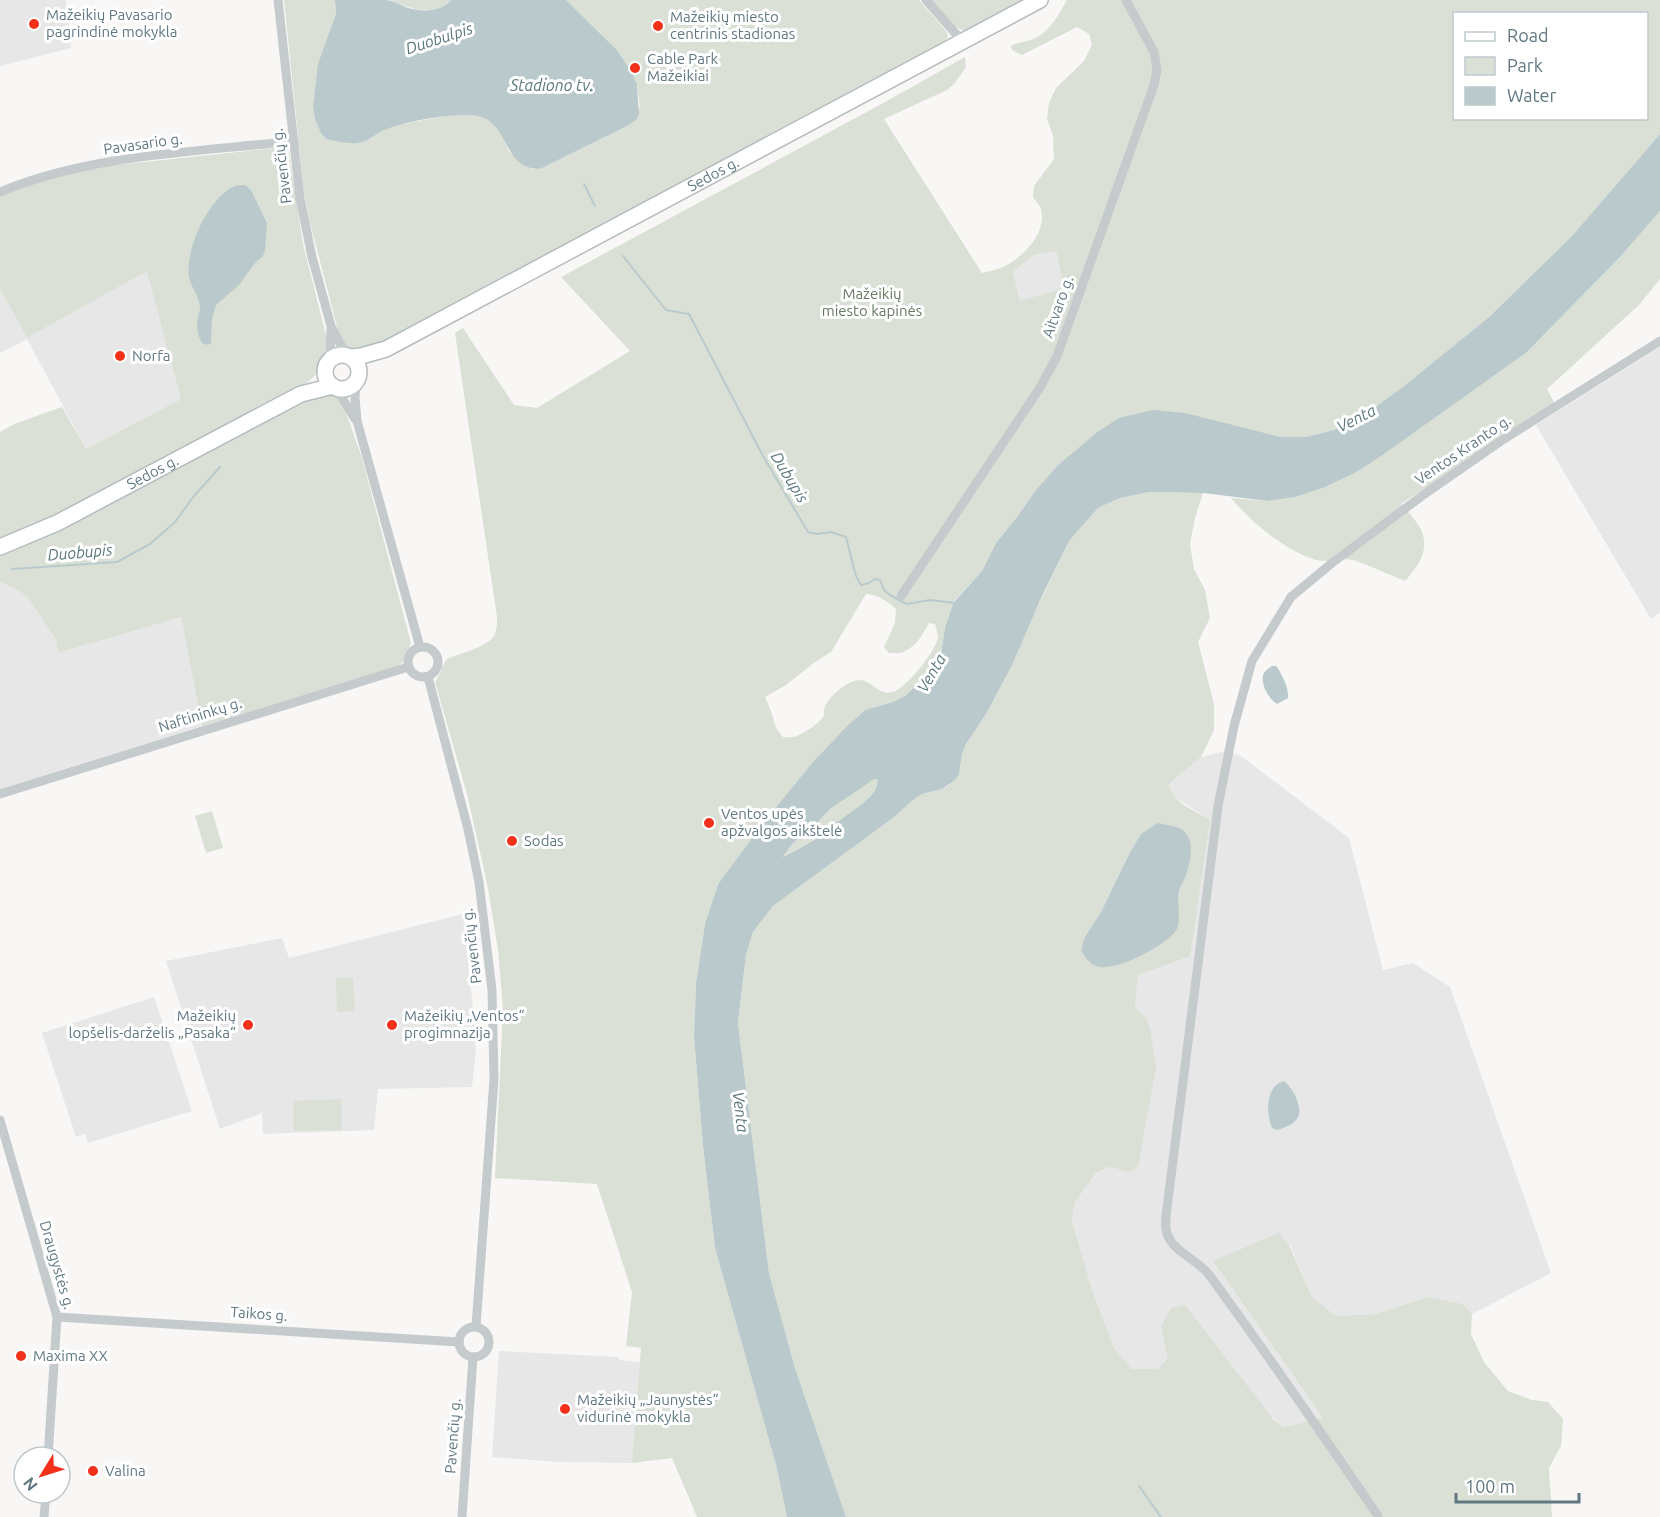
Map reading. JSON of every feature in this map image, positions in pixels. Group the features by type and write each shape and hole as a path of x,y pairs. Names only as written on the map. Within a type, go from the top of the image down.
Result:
{"main road":[{"name":"Sedos g.","path":"349,356 361,356 386,349 1040,0"},
{"name":"Sedos g.","path":"358,379 367,366 386,349"},
{"path":"337,355 349,356 358,365 358,379 349,388 334,387 327,379 328,365 337,355"},
{"name":"Sedos g.","path":"0,547 57,523 301,394 320,377 328,365"},
{"name":"Sedos g.","path":"301,394 334,387"}],"street":[{"name":"Pavenčių g.","path":"278,0 300,198 306,229 331,326 349,356"},
{"path":"926,0 963,42"},
{"name":"Aitvaro g.","path":"901,596 1041,387 1057,356 1154,85 1157,70 1154,52 1126,0"},
{"name":"Pavasario g.","path":"0,192 65,171 126,160 294,141"},
{"name":"Pavenčių g.","path":"328,365 331,326"},
{"name":"Ventos Kranto g.","path":"1378,1516 1269,1356 1208,1272 1194,1259 1178,1250 1166,1230 1170,1177 1218,806 1234,726 1252,661 1291,597 1332,563 1426,493 1501,441 1660,341"},
{"path":"358,379 355,398 357,422 420,647"},
{"path":"334,387 357,422"},
{"path":"420,647 428,648 437,657 438,667 428,677 418,677 408,667 411,652 420,647"},
{"name":"Naftininkų g.","path":"0,794 408,667"},
{"name":"Pavenčių g.","path":"428,677 477,871 492,990 494,1079 476,1326"},
{"name":"Draugystės g.","path":"0,1120 57,1317 49,1445"},
{"name":"Taikos g.","path":"57,1317 459,1342"},
{"path":"476,1326 486,1332 490,1340 486,1352 473,1357 465,1353 459,1342 464,1330 476,1326"},
{"name":"Pavenčių g.","path":"462,1517 473,1357"}],"shaded area":[{"name":"Mažeikių Pavasario pagrindinė mokykla","path":"0,0 66,0 71,48 0,66"},
{"path":"1056,251 1064,288 1020,302 1013,272 1034,255"},
{"path":"148,270 181,399 86,449 27,339 0,353 0,289 27,338"},
{"path":"1660,347 1660,612 1651,619 1536,425"},
{"path":"0,582 20,591 31,602 56,640 58,653 181,617 202,726 0,789"},
{"path":"1226,751 1241,756 1349,838 1383,970 1413,963 1450,987 1551,1273 1472,1314 1463,1304 1428,1297 1375,1314 1336,1316 1312,1297 1290,1245 1213,1261 1323,1418 1284,1427 1161,1327 1169,1358 1158,1369 1132,1369 1114,1348 1092,1290 1072,1220 1075,1202 1096,1173 1109,1167 1130,1172 1145,1017 1135,1007 1138,974 1210,820 1176,798 1170,791 1169,784 1201,757"},
{"name":"Mažeikių „Ventos“ progimnazija","path":"463,914 476,1050 472,1087 378,1089 374,1130 263,1134 262,1113 220,1129 166,961 282,938 289,958"},
{"path":"154,997 192,1111 88,1143 85,1134 76,1137 42,1033"},
{"name":"Mažeikių „Jaunystės“ vidurinė mokykla","path":"499,1351 619,1357 619,1360 640,1362 632,1463 561,1462 492,1457"}],"green space":[{"path":"284,0 335,0 336,14 313,107 315,120 321,133 360,143 384,129 402,124 457,114 479,116 489,119 500,131 509,152 532,169 540,169 627,126 640,107 637,84 617,50 566,0 919,0 948,36 944,44 370,350 351,352 339,334 304,193"},
{"path":"389,0 451,0 437,9 421,10"},
{"path":"930,0 1027,0 969,31 953,25"},
{"name":"Mažeikių miesto kapinės","path":"1067,0 1660,0 1660,134 1571,237 1489,317 1366,414 1334,430 1306,437 1281,437 1251,430 1096,433 1058,465 1035,491 996,543 982,571 953,602 945,628 941,653 925,677 905,696 865,710 846,727 812,763 718,884 705,924 696,983 694,1036 703,1146 715,1248 776,1465 787,1517 697,1517 672,1458 632,1463 641,1348 626,1346 632,1292 597,1184 495,1178 503,1009 498,950 488,888 467,794 435,682 447,659 485,644 494,636 497,625 455,333 463,328 514,405 537,408 630,351 561,277 965,57 966,67 947,90 884,119 982,273 1005,266 1026,250 1041,227 1041,209 1033,197 1034,186 1054,159 1053,136 1047,119 1049,103 1056,88 1084,61 1092,45 1089,34 1077,27 1022,55 1012,50 1011,46 1037,37 1052,24","holes":["1056,251 1064,288 1020,301 1013,272 1034,255","866,594 882,599 896,609 895,623 884,647 889,653 909,649 918,641 929,623 935,624 938,634 932,651 912,677 898,690 886,692 866,681 854,681 840,689 830,699 825,706 823,717 814,726 796,736 783,737 776,728 765,697 786,685 831,652"]},
{"path":"284,147 289,152 303,244 328,343 322,367 307,383 292,393 71,510 0,539 0,432 14,424 62,407 86,449 181,399 147,271 27,338 0,289 0,196 38,182 116,165"},
{"path":"1660,211 1660,279 1639,305 1547,389 1555,404 1401,504 1419,526 1424,542 1422,556 1405,581 1353,560 1321,561 1304,556 1269,535 1231,498 1268,501 1295,497 1323,488 1355,473 1527,352 1621,256"},
{"path":"335,393 343,404 362,458 411,643 404,661 398,666 202,726 181,617 58,653 56,640 31,602 20,591 0,582 0,554 81,518 316,394"},
{"path":"1149,492 1203,493 1190,544 1194,569 1205,590 1210,618 1198,642 1214,704 1214,730 1201,757 1169,784 1179,801 1210,820 1190,956 1138,975 1135,1007 1145,1017 1150,1028 1156,1068 1138,1166 1130,1172 1109,1167 1096,1173 1075,1202 1072,1220 1092,1290 1114,1348 1132,1369 1158,1369 1168,1358 1161,1327 1171,1308 1185,1305 1273,1419 1284,1427 1323,1418 1213,1261 1279,1233 1289,1245 1312,1297 1336,1316 1375,1314 1428,1297 1463,1304 1472,1314 1471,1334 1484,1362 1508,1391 1532,1400 1548,1402 1563,1419 1561,1446 1549,1468 1552,1517 846,1517 795,1368 769,1273 738,1023 746,955 753,932 773,906 893,818 913,800 922,794 949,785 959,773 966,744 986,714 1069,541 1098,508 1120,498","holes":["1141,834 1186,874 1178,904 1085,937 1102,910"]},
{"path":"874,778 877,779 877,785 870,797 827,831 780,858 830,809"},
{"path":"212,811 223,848 206,853 195,816"},
{"path":"336,978 353,978 355,1011 337,1012"},
{"path":"341,1099 342,1130 294,1131 293,1101"}],"water":[{"name":"Stadiono tv.","path":"335,0 386,0 408,8 426,10 442,7 451,0 566,0 617,50 631,71 637,84 639,114 636,120 627,126 540,169 527,167 518,161 495,126 488,120 477,116 445,116 407,123 383,130 358,143 326,139 315,120 313,107 318,64 336,14"},
{"name":"Venta","path":"1660,134 1660,211 1621,256 1527,352 1381,456 1355,473 1323,488 1295,497 1268,501 1203,493 1149,492 1120,498 1098,508 1069,541 1012,665 986,714 966,744 959,774 955,780 942,789 922,794 913,800 893,818 773,906 753,932 746,955 738,1023 769,1273 795,1368 846,1517 787,1517 776,1465 715,1248 703,1146 694,1036 696,983 705,924 718,884 812,763 846,727 865,710 905,696 925,677 941,653 945,628 953,603 982,571 996,543 1035,491 1058,465 1096,433 1119,418 1153,410 1185,413 1281,437 1306,437 1334,430 1366,414 1489,317 1571,237","holes":["877,779 875,791 865,802 819,837 782,857 794,842 809,832 830,809"]},
{"path":"245,185 251,190 267,223 265,250 263,256 239,285 216,305 212,319 211,343 208,345 202,343 197,330 200,308 189,277 191,253 200,225 216,201 235,186"},
{"path":"1272,666 1276,666 1281,673 1288,694 1288,698 1277,704 1268,695 1263,681 1264,673"},
{"path":"1158,823 1184,831 1190,841 1189,864 1179,892 1177,929 1164,942 1130,961 1108,967 1093,965 1081,950 1085,937 1102,910 1141,834"},
{"path":"1284,1081 1296,1097 1299,1113 1294,1122 1277,1130 1272,1128 1270,1122 1268,1108 1270,1094 1273,1088"}],"waterway":[{"path":"584,184 595,206"},
{"name":"Dubupis","path":"623,256 666,310 689,314 763,456 808,532 817,534 831,532 846,537 856,576 861,585 875,579 880,580 884,590 907,604 930,600 955,603"},
{"name":"Duobupis","path":"12,569 117,562 150,544 175,522 220,467"},
{"path":"1139,1486 1161,1517"}],"place":[{"name":"Mažeikių Pavasario pagrindinė mokykla","path":"34,24"},
{"name":"Mažeikių miesto centrinis stadionas","path":"658,26"},
{"name":"Cable Park Mažeikiai","path":"635,68"},
{"name":"Norfa","path":"120,356"},
{"name":"Ventos upės apžvalgos aikštelė","path":"709,823"},
{"name":"Sodas","path":"512,841"},
{"name":"Mažeikių lopšelis-darželis „Pasaka“","path":"248,1025"},
{"name":"Mažeikių „Ventos“ progimnazija","path":"392,1025"},
{"name":"Maxima XX","path":"21,1356"},
{"name":"Mažeikių „Jaunystės“ vidurinė mokykla","path":"565,1409"},
{"name":"Valina","path":"93,1471"}],"water label":[{"name":"Duobulpis","path":"439,38"}]}
